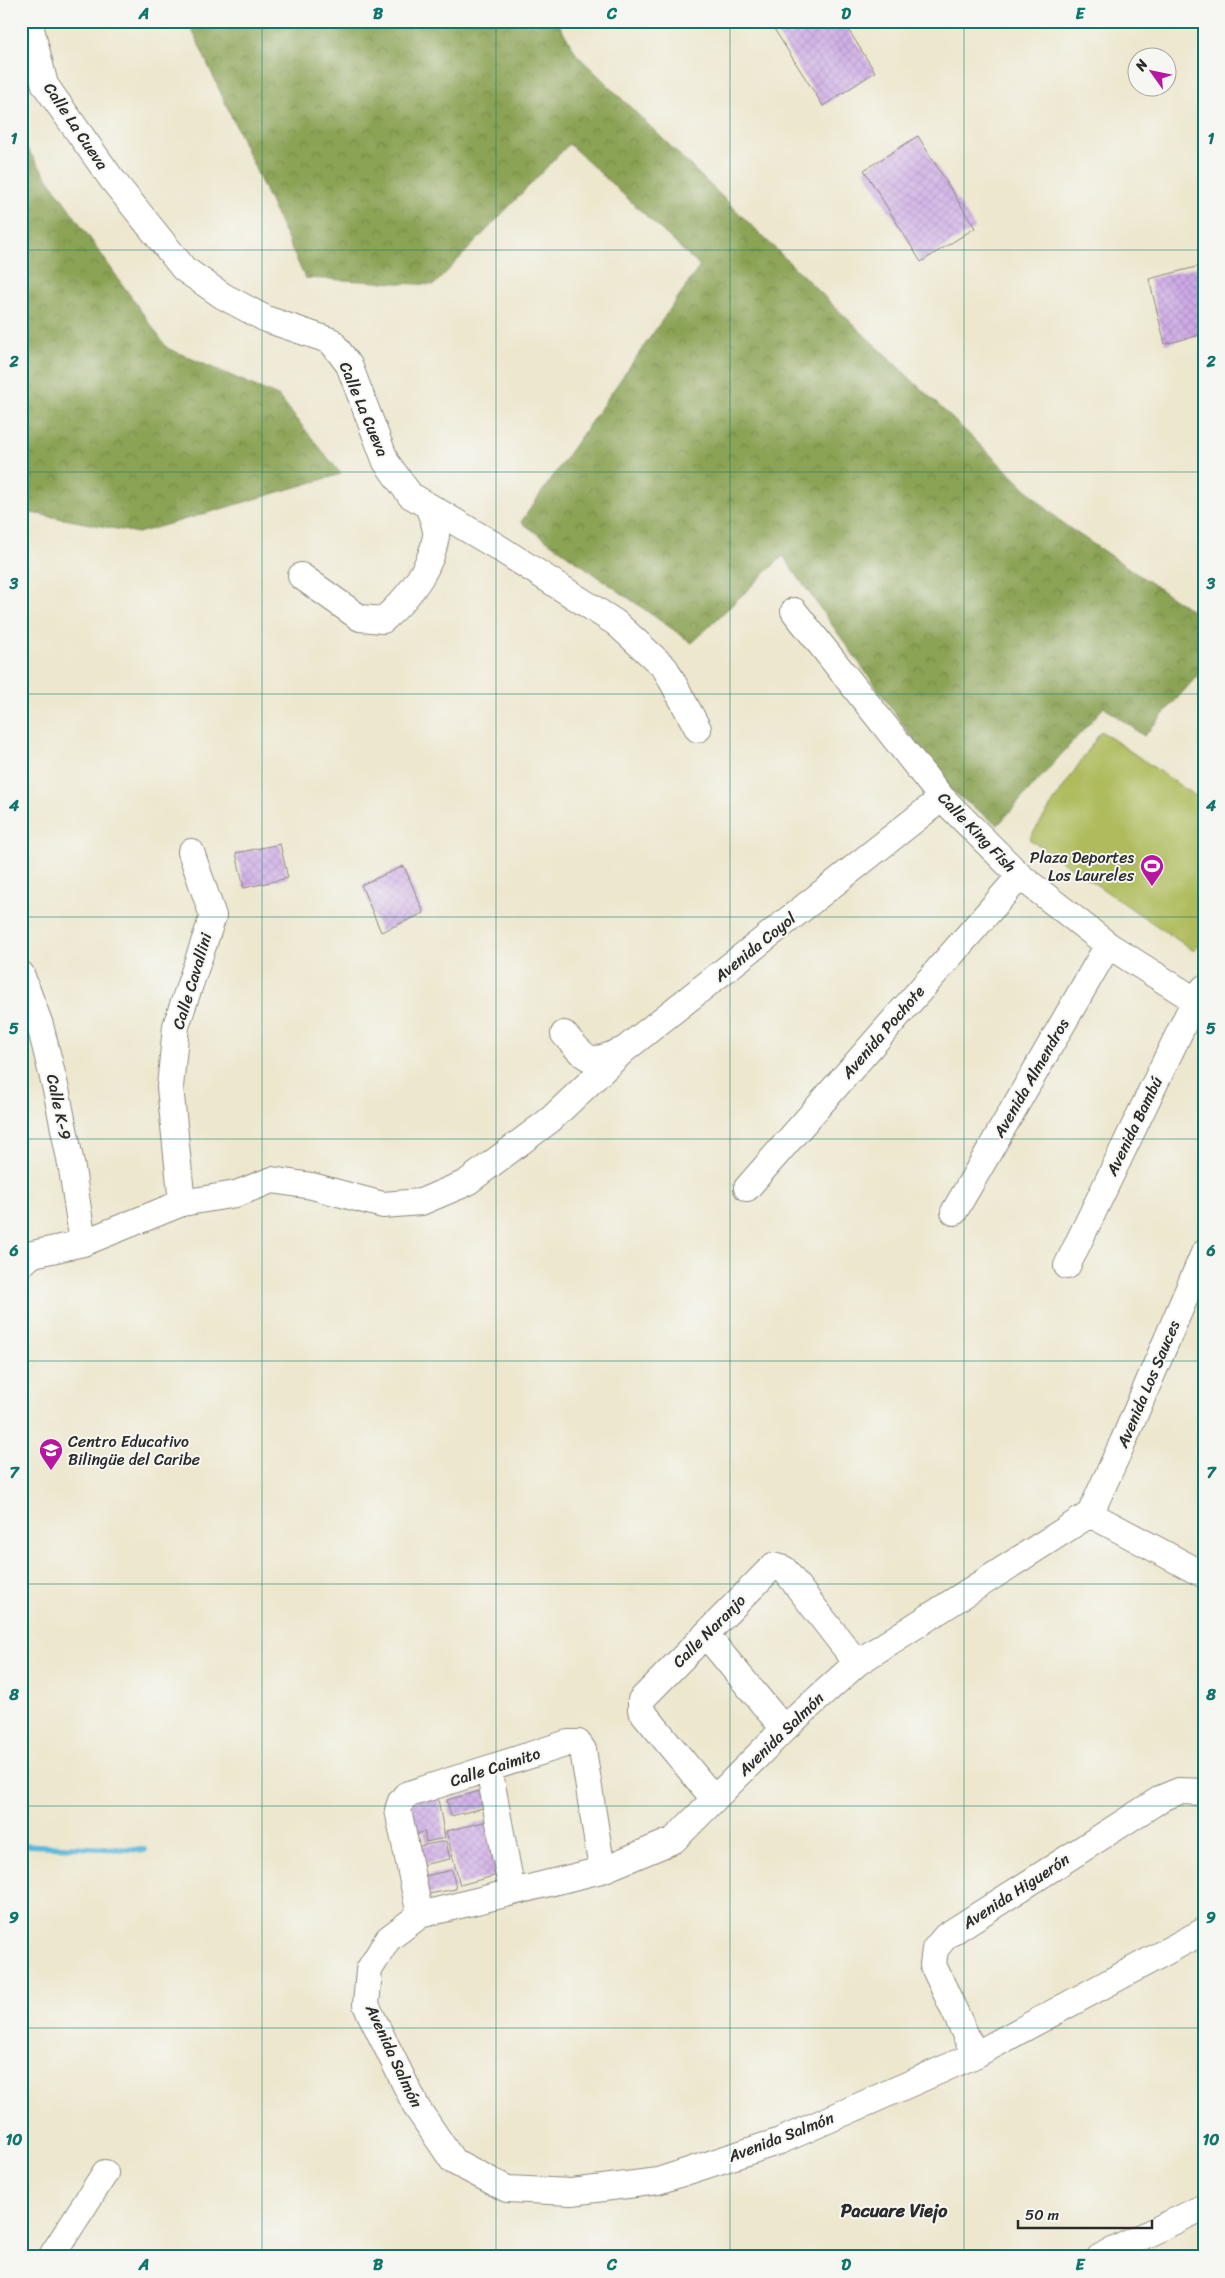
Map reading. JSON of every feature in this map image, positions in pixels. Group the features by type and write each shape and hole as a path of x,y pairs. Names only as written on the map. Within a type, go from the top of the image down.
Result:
{"street":[{"name":"Calle La Cueva","path":"29,21 45,85 111,178 184,268 223,296 266,320 331,341 349,365 386,462 410,495 496,546 616,623 665,668 698,728"},
{"path":"300,576 360,618 383,620 401,604 426,569 436,534 428,506"},
{"name":"Calle King Fish","path":"794,611 942,798 1020,876 1108,945 1201,998"},
{"name":"Avenida Coyol","path":"564,1034 584,1057 599,1060 624,1050 942,798"},
{"name":"Calle Cavallini","path":"182,1203 170,1087 176,1026 213,916 191,852"},
{"name":"Avenida Pochote","path":"747,1188 1020,876"},
{"name":"Avenida Almendros","path":"954,1212 1108,945"},
{"name":"Calle K-9","path":"21,974 40,1025 57,1094 72,1168 83,1243"},
{"name":"Avenida Bambú","path":"1067,1266 1201,998"},
{"path":"25,1254 83,1243 182,1203 236,1194 272,1180 312,1186 384,1205 421,1202 466,1183 520,1143 550,1120 624,1050"},
{"name":"Avenida Los Sauces","path":"1090,1514 1204,1253"},
{"path":"1090,1514 1204,1575"},
{"name":"Avenida Salmón","path":"1090,1514 857,1663 784,1729 674,1840 602,1870 420,1915 388,1939 369,1970 366,2005 417,2108 453,2160 507,2189 572,2192 658,2181 780,2141 975,2055 1204,1932"},
{"name":"Calle Naranjo","path":"714,1799 641,1710 641,1700 773,1566 779,1566 784,1569 857,1663"},
{"path":"706,1634 784,1729"},
{"name":"Calle Caimito","path":"420,1915 398,1810 401,1801 406,1795 568,1743 578,1743 584,1750 602,1870"},
{"path":"489,1769 512,1892"},
{"name":"Avenida Higuerón","path":"975,2055 933,1965 935,1949 946,1936 1162,1798 1179,1792 1204,1792"},
{"path":"51,2257 105,2173"},
{"path":"1100,2257 1204,2207"}],"green space":[{"path":"188,21 557,21 577,55 833,305 1062,523 1204,619 1204,668 1144,736 1104,707 998,825 949,789 783,556 692,643 521,522 700,266 569,144 434,285 305,278"},
{"path":"21,146 28,150 167,348 278,396 341,474 138,533 21,511"},
{"name":"Plaza Deportes Los Laureles","path":"1101,731 1204,802 1204,936 1194,951 1029,839"}],"building":[{"path":"769,21 843,21 875,72 823,106"},
{"path":"918,136 975,228 921,262 864,170"},
{"path":"1204,265 1204,334 1165,344 1149,279"},
{"path":"280,844 288,878 244,888 236,853"},
{"path":"404,866 424,913 381,932 361,885"},
{"path":"487,1789 491,1806 451,1816 447,1800"},
{"path":"437,1793 445,1838 426,1842 424,1831 412,1837 405,1799"},
{"path":"492,1820 505,1873 460,1885 446,1831"},
{"path":"446,1841 450,1859 417,1866 414,1847"},
{"path":"452,1870 456,1889 423,1895 420,1877"}],"waterway":[{"path":"21,1845 145,1850"}],"place":[{"name":"Plaza Deportes Los Laureles","path":"1152,887"},
{"name":"Centro Educativo Bilingüe del Caribe","path":"51,1471"}],"district":[{"name":"Pacuare Viejo","path":"894,2211"}]}
